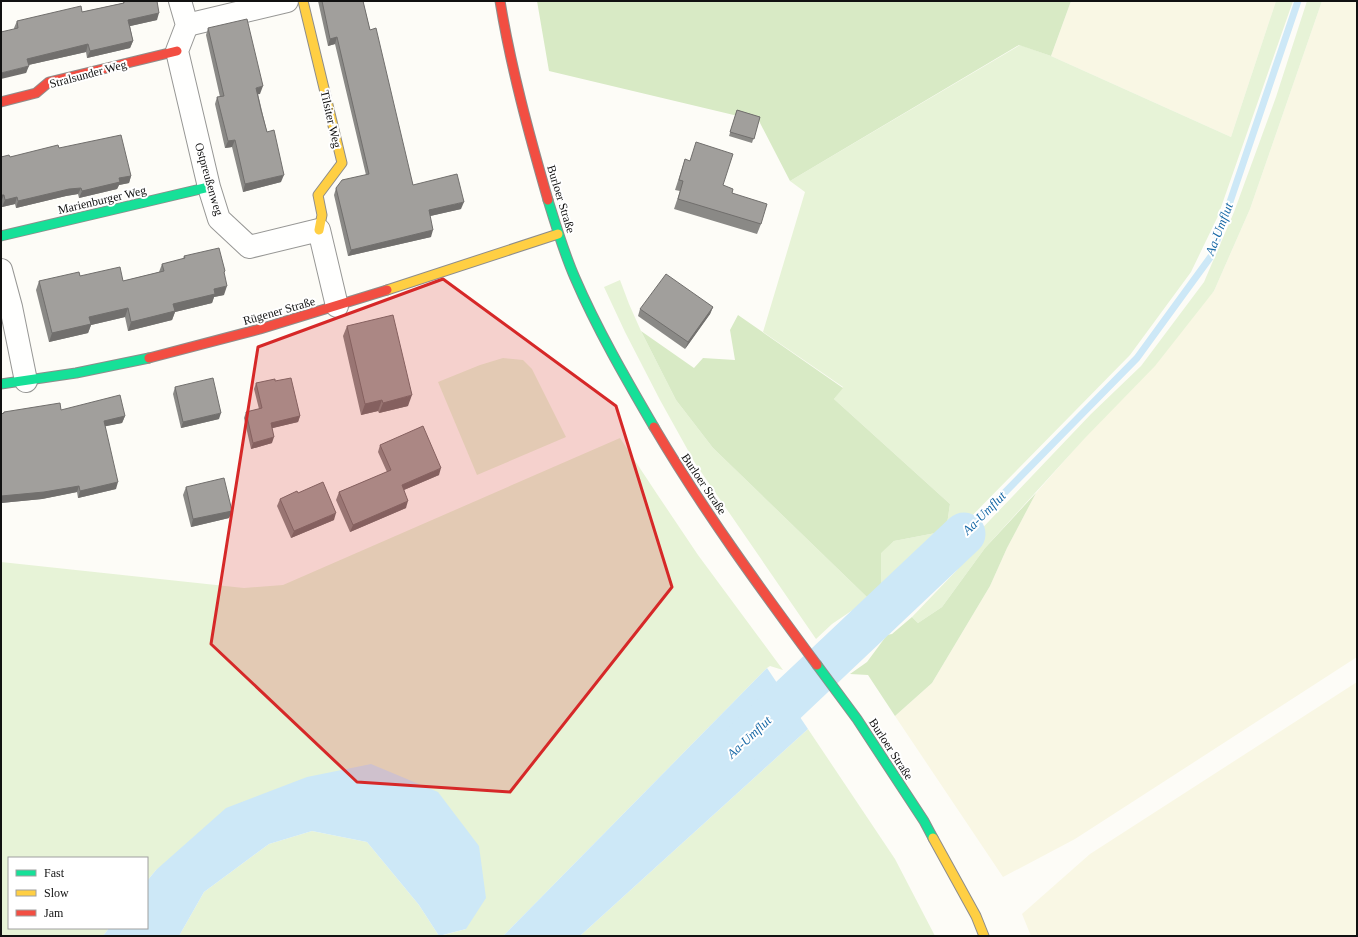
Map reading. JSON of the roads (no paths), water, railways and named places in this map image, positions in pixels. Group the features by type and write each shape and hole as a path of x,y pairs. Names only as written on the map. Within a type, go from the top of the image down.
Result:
{"street":[{"path":"177,51 186,25 180,1"},
{"path":"186,25 287,1"},
{"name":"Tilsiter Weg","path":"303,1 342,163 318,196 322,215 319,230"},
{"name":"Burloer Straße","path":"500,1 507,43 534,152 558,234 596,321 632,390 671,456 739,558 857,718 924,821 976,916 984,936"},
{"name":"Ostpreußenweg","path":"177,51 209,187 219,219 249,247 319,230"},
{"name":"Stralsunder Weg","path":"1,102 36,93 49,82 177,51"},
{"name":"Marienburger Weg","path":"1,236 209,187"},
{"path":"319,230 336,306"},
{"name":"Rügener Straße","path":"1,384 144,360 254,331 439,275 558,234"},
{"path":"1,270 11,307 26,381"}],"water":[{"path":"767,668 808,729 580,936 503,936"},
{"path":"371,764 438,792 479,846 486,898 466,929 439,936 419,905 367,842 312,831 269,844 204,892 179,936 103,936 108,929 148,929 148,880 156,870 226,808 307,777"}],"waterway":[{"name":"Aa-Umflut","path":"964,534 1137,358 1212,255 1298,1"},
{"name":"Aa-Umflut","path":"745,741 964,534"}]}
